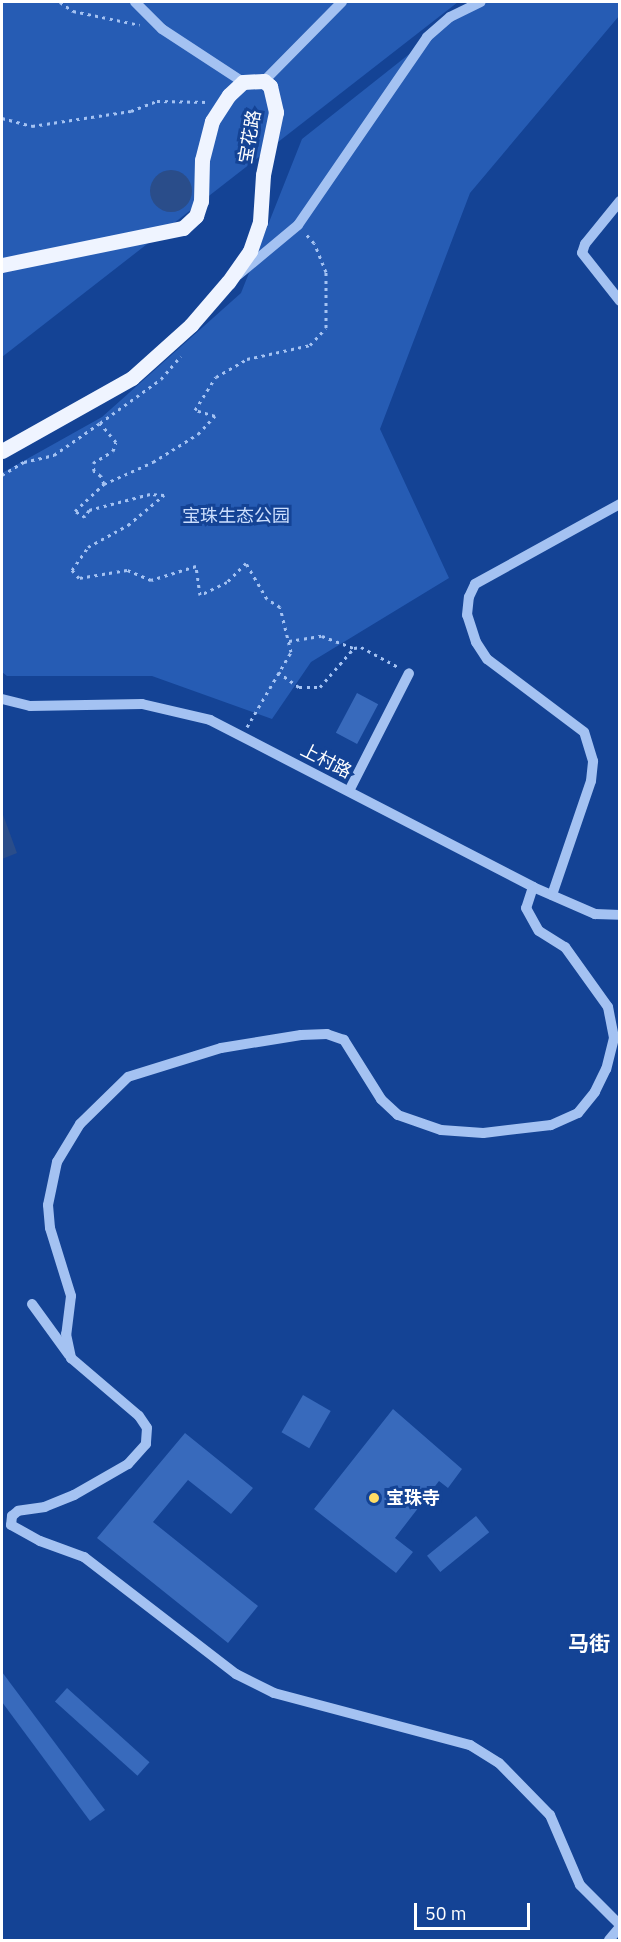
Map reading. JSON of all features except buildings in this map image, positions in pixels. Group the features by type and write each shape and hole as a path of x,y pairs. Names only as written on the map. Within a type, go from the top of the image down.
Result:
{"main road":[{"name":"宝花路","path":"2,265 183,228 196,216 201,201 202,160 212,121 243,82 264,81 275,98 276,112 263,175 260,222 250,252 191,325 132,378 2,451"}],"street":[{"path":"135,2 162,29 243,82"},
{"path":"264,81 342,2"},
{"path":"228,282 298,225 366,130 375,107 427,37 450,17 481,2"},
{"path":"620,201 585,244 582,253 620,301"},
{"path":"552,895 591,781 593,760 584,732 487,659 476,642 467,615 469,597 475,584 620,504"},
{"path":"349,791 409,673"},
{"name":"上村路","path":"2,699 30,706 142,704 168,707 210,720 533,887 595,914 620,915"},
{"path":"71,1358 66,1334 72,1296 50,1228 51,1183 66,1141 95,1107 128,1077 263,1039 327,1034 344,1040 381,1099 398,1115 441,1130 483,1133 551,1125 578,1113 596,1092 606,1068 614,1038 608,1007 565,947 538,931 526,908 533,887"},
{"path":"32,1304 71,1358 139,1416 147,1428 146,1444 128,1464 74,1495 45,1507 18,1511 12,1516 11,1525 40,1541 84,1557 236,1674 273,1693 470,1745 498,1763 550,1815 580,1885 620,1926 609,1941"}],"path":[{"path":"60,2 73,11 162,29"},
{"path":"2,118 32,126 76,122 130,111 157,101 209,102 219,110"},
{"path":"242,737 252,712 291,652 280,607 267,599 246,563 227,582 200,595 196,566 151,580 127,570 79,578 72,570 88,547 128,525 165,495 150,494 89,510 85,517 75,512 104,484 153,462 198,434 215,416 195,410 216,377 248,359 310,345 326,328 326,272 314,243 298,225"},
{"path":"2,475 24,462 54,455 161,379 186,350"},
{"path":"100,423 116,442 113,450 93,463 94,471 102,476 104,484"},
{"path":"289,641 322,636 354,648 361,647 409,673"},
{"path":"278,672 299,687 309,690 320,687 354,648"}],"green space":[{"path":"2,2 458,2 2,357"},
{"name":"宝珠生态公园","path":"475,2 619,2 619,16 470,193 380,429 449,578 311,662 272,719 152,676 7,676 2,672 2,473 102,417 241,293 302,139"}],"shaded area":[{"path":"171,170 186,176 192,191 186,206 171,212 156,206 150,191 156,176"},
{"path":"2,812 17,853 2,859"}],"place":[{"name":"宝珠寺","path":"374,1498"}],"district":[{"name":"马街","path":"589,1643"}]}
